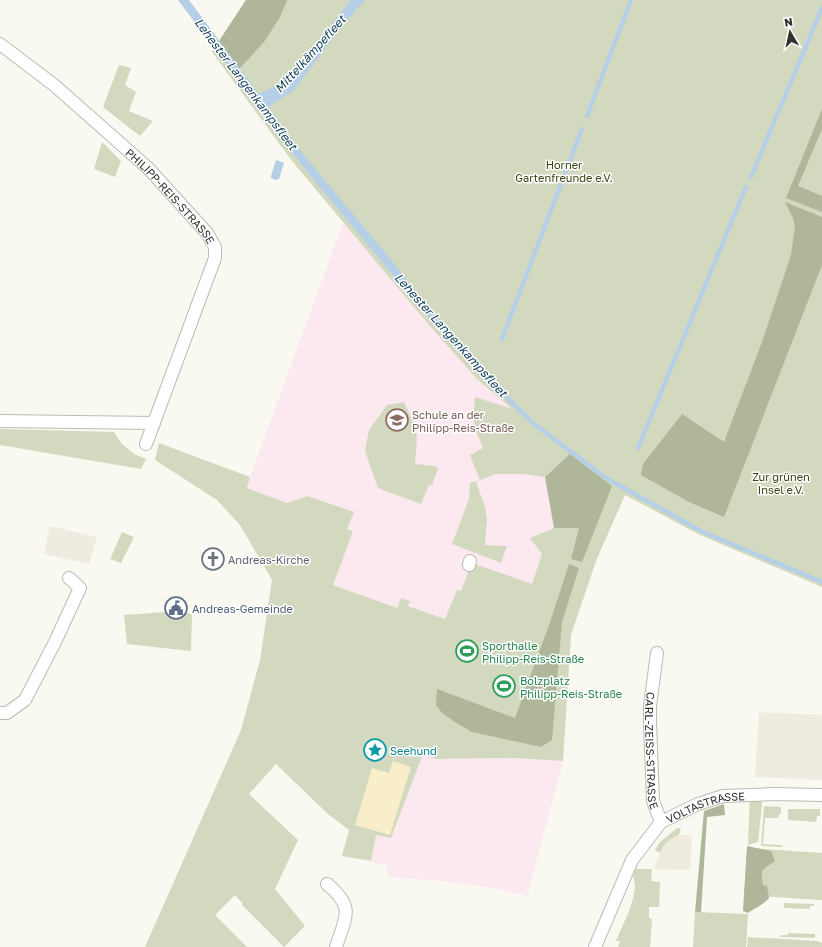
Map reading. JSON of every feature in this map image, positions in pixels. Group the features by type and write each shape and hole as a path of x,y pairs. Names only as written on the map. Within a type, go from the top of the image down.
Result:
{"street":[{"name":"PHILIPP-REIS-STRASSE","path":"0,44 54,85 148,168 207,233 215,247 215,258 146,444"},
{"path":"0,421 154,423"},
{"path":"0,713 7,713 24,700 55,642 80,588 69,578"},
{"name":"CARL-ZEISS-STRASSE","path":"657,653 650,706 650,723 653,801 661,822"},
{"name":"VOLTASTRASSE","path":"595,947 632,860 661,822 698,804 723,796 775,794 822,795"},
{"path":"326,884 342,898 346,906 344,923 336,947"}],"shaded area":[{"name":"Schule an der Philipp-Reis-Straße","path":"343,223 388,276 592,477 570,562 550,622 457,590 445,619 408,605 401,598 397,608 333,585 353,530 347,529 307,496 287,503 246,488"},
{"path":"50,526 97,537 89,564 44,554"},
{"path":"759,712 822,715 822,780 755,777"},
{"path":"423,754 436,759 515,758 563,761 527,896 493,888 443,881 388,877 387,866 371,861 376,834 391,838"},
{"path":"679,835 692,835 690,870 654,869 663,845 670,838"}],"green space":[{"path":"246,0 822,0 822,587 700,535 625,495 596,561 571,635 563,761 515,758 435,759 423,754 391,838 376,835 371,861 342,856 349,830 328,814 276,764 249,794 298,840 275,889 305,926 284,947 242,905 243,904 235,895 215,915 247,947 145,947 241,730 260,660 272,580 240,525 217,500 155,460 159,443 250,477 247,488 287,503 307,496 354,512 347,529 353,531 333,585 397,608 401,598 410,601 408,606 445,619 457,590 461,591 472,563 532,584 542,554 530,538 554,528 579,528 567,457 545,477 524,474 495,474 476,482 485,507 487,519 485,545 507,546 501,563 452,544 469,499 470,483 480,480 470,455 483,448 474,423 475,397 512,409 477,379 430,326 292,161 212,52"},
{"path":"246,0 287,0 280,17 264,42 239,69 219,41"},
{"path":"119,65 131,68 125,85 136,92 129,111 153,121 140,136 103,107"},
{"path":"822,109 822,129 798,186 822,196 822,212 786,198"},
{"path":"102,142 121,161 115,177 94,169"},
{"path":"785,202 822,217 822,265 724,517 689,502 641,475 643,464 682,414 724,442 762,342 791,255 795,226 793,218"},
{"path":"404,402 415,426 417,438 415,464 435,466 438,468 432,485 429,485 421,504 378,488 365,451 369,430 387,405"},
{"path":"0,429 114,432 122,444 134,454 146,459 141,469 0,445"},
{"path":"570,454 612,486 582,562 571,559 579,528 554,528 545,477"},
{"path":"122,532 134,537 121,563 110,559"},
{"path":"569,564 579,568 562,622 552,740 541,747 472,732 442,713 436,705 437,689 515,718 550,622"},
{"path":"178,611 192,614 191,651 127,644 124,615"},
{"path":"750,794 763,795 758,842 748,845"},
{"path":"724,804 725,815 707,817 701,912 695,912 704,811"},
{"path":"764,806 781,807 781,814 779,814 778,818 765,818 763,844 782,845 782,847 761,846"},
{"path":"788,809 820,809 820,816 817,816 816,822 788,820"},
{"path":"677,828 681,828 679,835 667,842 660,853 655,850 660,842"},
{"path":"747,846 771,851 775,861 762,872 763,885 767,886 769,898 748,913 743,911"},
{"path":"747,848 822,853 822,900 744,895"},
{"path":"634,869 652,869 651,881 660,882 659,907 649,907 649,918 652,919 650,947 618,947 620,941 616,941 634,895"},
{"path":"784,903 814,904 814,906 810,906 810,909 784,908"},
{"path":"695,912 748,914 746,947 693,947"},
{"path":"788,933 815,934 815,938 781,937 781,935 788,935"},
{"path":"748,937 817,941 822,943 822,947 747,947"}],"sand":[{"path":"393,761 411,767 390,835 355,825 372,768 389,773"}],"water":[{"name":"Mittelkämpefleet","path":"178,0 189,0 259,94 276,86 289,77 318,43 350,0 365,0 344,24 293,91 268,107 300,150 393,262 423,302 489,376 533,420 537,428 533,426 481,376 420,308 304,168"},
{"path":"276,160 284,163 279,179 276,180 271,178 271,176"}],"waterway":[{"path":"587,116 631,0"},
{"path":"751,177 822,8"},
{"path":"502,339 582,129"},
{"path":"638,448 746,187"},
{"name":"Lehester Langenkampsfleet","path":"534,424 606,478 703,532 822,582"}],"place":[{"name":"Schule an der Philipp-Reis-Straße","path":"397,420"},
{"name":"Andreas-Kirche","path":"213,559"},
{"name":"Andreas-Gemeinde","path":"176,608"},
{"name":"Sporthalle Philipp-Reis-Straße","path":"467,651"},
{"name":"Bolzplatz Philipp-Reis-Straße","path":"504,686"},
{"name":"Seehund","path":"375,750"}],"park label":[{"name":"Horner Gartenfreunde e.V.","path":"564,170"},
{"name":"Zur grünen Insel e.V.","path":"781,482"}]}
